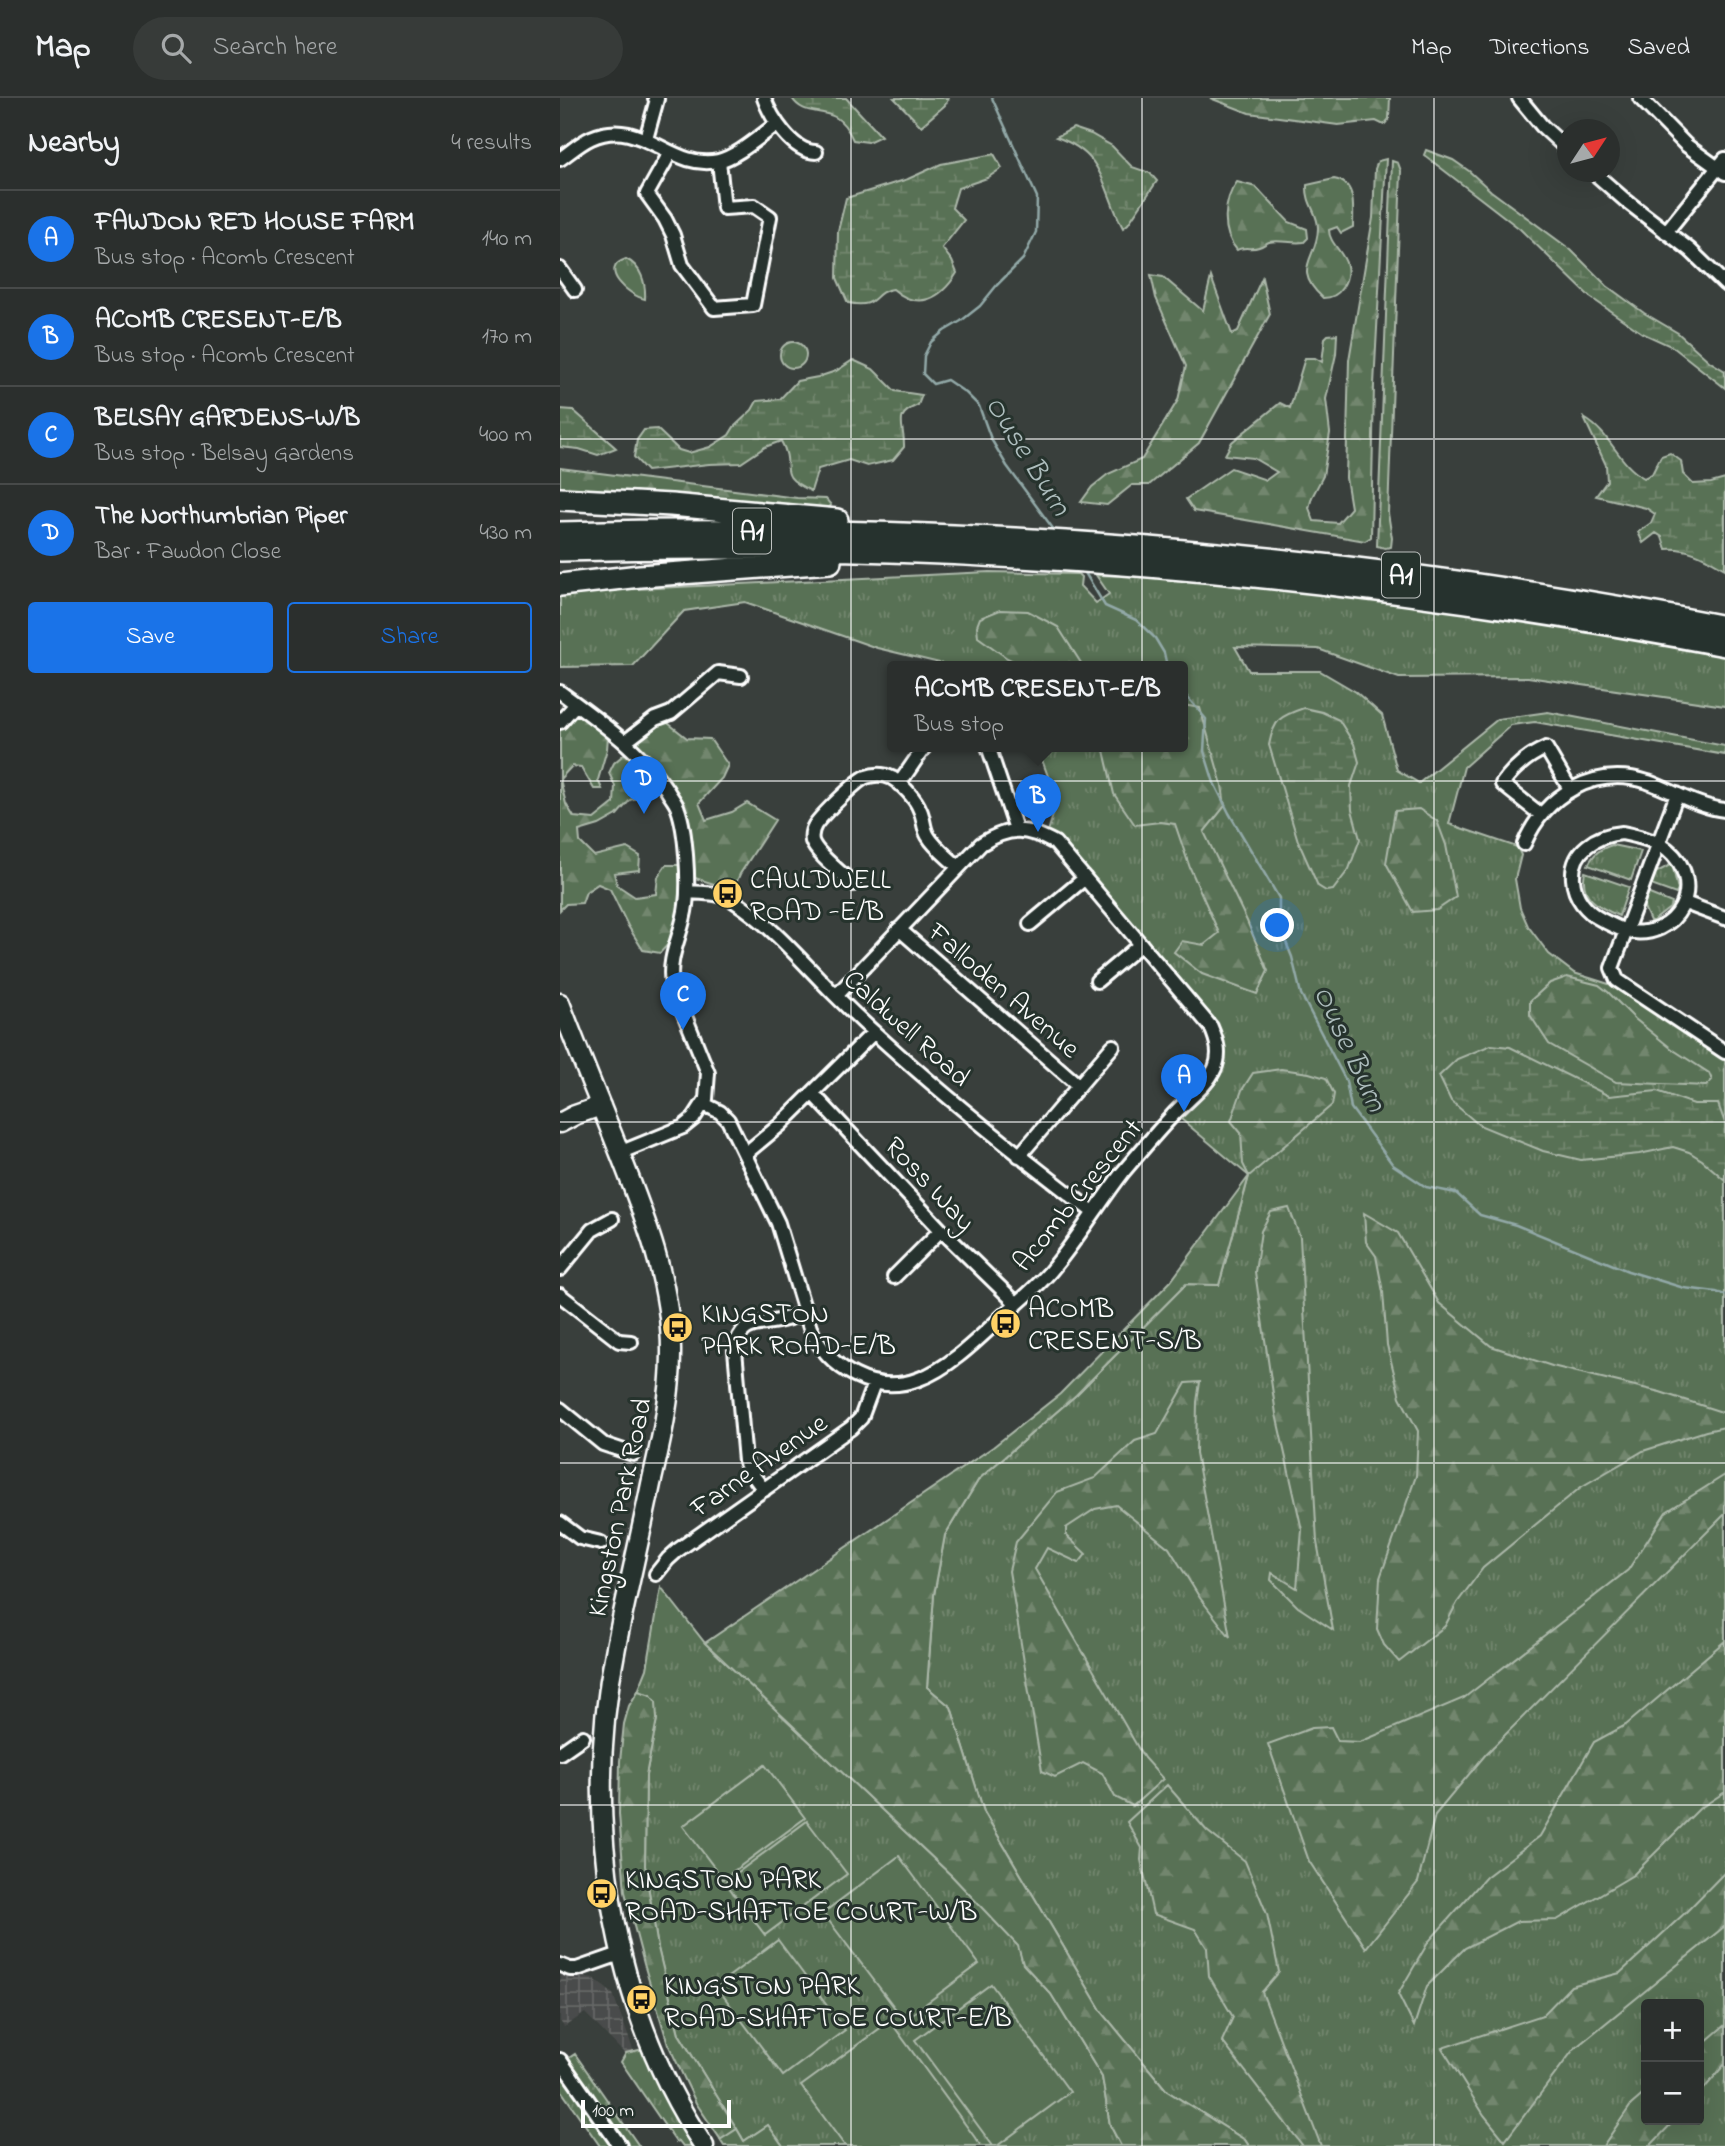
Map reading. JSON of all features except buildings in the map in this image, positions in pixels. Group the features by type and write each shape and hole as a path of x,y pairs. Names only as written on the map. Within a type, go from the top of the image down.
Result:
{"highway":[{"name":"A1","path":"560,499 774,513 854,522 941,544"},
{"name":"A1","path":"560,533 728,530 1072,552 1414,594 1592,621 1725,645"},
{"name":"A1","path":"560,551 941,544"},
{"name":"A1","path":"560,585 941,544"},
{"name":"A1","path":"1072,552 1177,550 1417,577 1725,627"}],"street":[{"path":"646,139 657,99 655,98"},
{"path":"764,98 777,124 802,147 809,152 816,152"},
{"path":"1520,98 1557,140"},
{"path":"1640,98 1686,145 1723,167 1666,232"},
{"path":"560,159 592,138 613,133 631,134 646,139 691,161 719,161 777,124"},
{"path":"670,153 647,194 673,235 682,265 714,308 753,305 770,217 754,206 724,208 719,161"},
{"path":"1605,182 1690,250 1725,284"},
{"path":"560,269 575,290"},
{"path":"625,743 655,719 671,713 718,673 741,676"},
{"path":"560,692 625,743 657,776 678,808 685,850 686,909 670,960 670,973 708,1073 708,1088 704,1104 694,1119 620,1153"},
{"path":"560,722 576,704"},
{"path":"1540,814 1502,784 1531,754 1546,748 1570,789"},
{"path":"899,784 921,752"},
{"path":"836,996 981,844 995,835 1016,829 990,752"},
{"path":"853,884 817,849 812,842 812,832 815,824 867,776 887,776 899,784 920,808 929,839 958,867"},
{"path":"1524,844 1540,814 1556,798 1588,782 1610,778 1647,782 1725,810"},
{"path":"1677,794 1612,968 1617,980 1725,1052"},
{"name":"Acomb Crescent","path":"704,1104 720,1112 728,1120 745,1154 778,1223 816,1341 826,1354 853,1375 874,1383 902,1383 920,1379 974,1343 1053,1268 1124,1172 1172,1115 1209,1077 1215,1068 1218,1054 1217,1040 1211,1027 1055,843 1036,833 1016,829"},
{"path":"1612,834 1633,835 1658,844 1676,859 1684,875 1685,903 1676,915 1663,925 1647,931 1626,931 1593,915 1583,905 1573,881 1575,863 1586,846 1612,834"},
{"path":"841,872 851,862"},
{"path":"1030,924 1085,878"},
{"name":"Caldwell Road","path":"687,892 717,894 731,899 754,915 874,1032 1019,1156 1093,1212"},
{"path":"1685,903 1725,918"},
{"name":"Falloden Avenue","path":"899,929 1079,1086"},
{"path":"1097,981 1141,944"},
{"name":"Kingston Park Road","path":"560,1003 643,1216 669,1312 670,1384 665,1423 615,1649 604,1723 604,1838 620,1954 651,2046 690,2126 704,2146"},
{"path":"745,1154 780,1125 874,1032"},
{"path":"1019,1156 1114,1046"},
{"name":"Ross Way","path":"812,1093 941,1230 1017,1304"},
{"path":"560,1123 601,1106"},
{"path":"560,1269 592,1230 612,1219"},
{"path":"894,1277 941,1230"},
{"path":"560,1295 619,1341 631,1342"},
{"path":"764,1490 745,1461 735,1350 738,1338 750,1326 806,1313"},
{"name":"Farne Avenue","path":"656,1574 678,1550 851,1427 861,1418 874,1383"},
{"path":"560,1409 603,1444 632,1454"},
{"path":"560,1523 580,1538 601,1542"},
{"path":"560,1753 583,1737"},
{"path":"560,1965 577,1969 620,1954"},
{"path":"560,2060 620,2146"}],"shaded area":[{"path":"560,1973 593,1978 613,1994 634,2052 624,2053 585,2013 564,2027 560,2021"}],"green space":[{"path":"792,98 846,98 881,136 868,142 853,140 838,119 801,107"},
{"path":"894,98 949,98 945,105 921,126"},
{"path":"1210,98 1390,98 1389,119 1384,125 1376,121 1338,125 1249,113"},
{"path":"1073,128 1112,146 1132,167 1150,173 1157,181 1123,228 1094,163 1072,144 1056,137"},
{"path":"1426,150 1453,160 1469,171 1491,191 1571,250 1607,286 1678,333 1709,361 1725,371 1725,388 1673,347 1642,333 1590,297 1520,229 1424,155"},
{"path":"994,154 1002,168 987,178 958,188 952,208 964,220 942,248 957,273 944,290 928,299 920,300 902,296 893,289 881,293 866,304 848,303 837,278 838,231 846,198 908,179 941,164"},
{"path":"1386,159 1374,385 1371,537 1365,541 1194,511 1186,499 1231,468 1266,480 1277,472 1253,458 1225,455 1232,442 1280,403 1290,408 1305,358 1315,358 1322,362 1325,338 1337,334 1336,354 1326,399 1330,433 1323,476 1309,508 1314,521 1338,523 1351,508 1346,478 1349,360 1373,218 1375,169 1378,161"},
{"path":"1392,161 1398,163 1401,171 1388,513 1392,538 1391,547 1385,548 1377,546"},
{"path":"1334,179 1347,185 1350,190 1353,227 1341,233 1337,227 1329,230 1330,237 1348,269 1347,278 1340,291 1334,296 1323,298 1308,279 1308,263 1318,228 1308,198 1307,185"},
{"path":"1237,182 1256,187 1289,222 1307,229 1308,238 1304,242 1273,241 1256,248 1237,250 1228,235 1226,216 1229,198"},
{"path":"626,259 642,276 645,299 631,293 615,275 614,269 618,263"},
{"path":"1151,275 1163,277 1203,311 1211,277 1232,334 1238,331 1262,278 1270,314 1199,443 1149,485 1132,485 1107,505 1081,502 1092,487 1108,474 1142,459 1178,400 1186,366 1156,298"},
{"path":"793,342 802,346 806,355 802,364 793,368 784,364 780,355 784,346"},
{"path":"853,360 873,369 895,391 922,395 918,405 902,417 904,447 893,460 867,466 849,460 818,469 811,491 799,485 789,475 781,441 765,447 741,463 647,471 634,457 637,440 644,430 657,429 679,450 689,453 710,447 729,435 757,401 780,399 797,381 836,371"},
{"path":"560,409 573,410 616,448 598,455 560,447"},
{"path":"1584,418 1601,432 1627,465 1644,478 1652,474 1661,456 1670,453 1681,461 1683,474 1693,484 1725,479 1725,569 1690,552 1666,549 1662,537 1656,533 1643,543 1638,532 1651,523 1655,514 1646,508 1596,496 1607,481 1606,465"},
{"path":"560,468 797,498 826,499 831,505 827,512 560,494"},
{"path":"989,572 1078,574 1081,577 1080,586 1096,603 1109,594 1096,575 1244,583 1476,611 1725,655 1725,706 1528,677 1399,678 1318,649 1235,647 1249,671 1320,671 1356,692 1382,715 1397,770 1419,783 1498,719 1548,712 1725,746 1725,755 1535,722 1511,725 1464,767 1449,824 1517,847 1521,855 1515,879 1520,908 1528,926 1549,954 1574,973 1612,985 1725,1060 1725,2146 1249,2146 1245,2140 1167,2091 1102,2012 984,1812 951,1707 927,1687 934,1595 945,1535 979,1479 1076,1395 1186,1284 1219,1285 1249,1176 1181,1119 1214,1085 1224,1064 1224,1051 1213,1018 1056,836 1048,832 1057,801 1039,752 1188,752 1188,661 931,661 877,648 745,602 684,611 633,666 560,667 560,596 614,590"},
{"path":"1000,610 1028,611 1058,627 1080,661 1013,661 978,637 977,626 980,618"},
{"path":"1188,706 1200,708 1222,785 1225,806 1204,832 1268,971 1257,994 1202,974 1174,952 1182,941 1204,945 1219,933 1190,868 1175,824 1160,822 1135,825 1114,794 1104,752 1188,752"},
{"path":"1304,708 1339,720 1354,744 1359,762 1351,786 1352,810 1360,839 1349,869 1333,890 1326,891 1318,886 1298,841 1269,745 1273,729 1279,720"},
{"path":"580,714 597,724 608,736 598,780 602,789 594,789 581,767 572,766 560,779 560,727"},
{"path":"664,720 687,738 710,739 728,765 722,778 699,803 706,820 732,812 747,803 775,820 740,874 733,890 695,878 685,808 662,770 632,744"},
{"path":"628,751 655,783 649,795 630,800 617,815 599,825 579,831 580,842 594,856 627,848 640,856 639,870 614,873 617,885 635,897 656,894 658,877 666,865 679,865 682,907 672,940 660,953 643,950 610,889 598,884 586,892 582,903 566,904 560,910 560,779 566,804 574,817 594,819 614,803 615,786 609,773 614,763"},
{"path":"1419,809 1437,821 1446,845 1456,897 1437,910 1413,912 1386,863 1395,811"},
{"path":"1612,845 1641,851 1631,880 1588,865 1598,852"},
{"path":"1670,865 1678,890 1676,894 1651,885 1655,873"},
{"path":"1585,872 1629,887 1619,916 1597,905 1588,895 1584,881"},
{"path":"1647,893 1672,903 1671,907 1653,921 1650,921 1643,905"},
{"path":"1567,977 1599,985 1672,1049 1709,1073 1712,1080 1706,1086 1616,1082 1549,1044 1530,1015 1530,1001 1550,983"},
{"path":"1491,1045 1510,1047 1609,1096 1657,1091 1694,1104 1718,1104 1725,1123 1725,1180 1702,1160 1673,1147 1639,1154 1581,1160 1543,1151 1479,1125 1451,1101 1439,1076 1457,1059"},
{"path":"1281,1069 1326,1078 1334,1094 1332,1105 1249,1176 1243,1164 1241,1133 1231,1121 1242,1090 1253,1073"},
{"path":"1249,1176 1219,1285 1186,1284 1076,1395 979,1479 945,1535 934,1595 927,1687 951,1707 984,1812 1102,2012 1167,2091 1245,2140 1249,2146 1121,2146 1110,2125 1102,2077 1051,1994 1023,1964 1018,1946 952,1876 705,1643 993,1447 1060,1394 1171,1281"},
{"path":"1289,1208 1300,1237 1317,1542 1333,1630 1298,1607 1271,1580 1272,1573 1297,1588 1302,1530 1276,1414 1255,1272 1261,1231 1271,1212"},
{"path":"1364,1213 1398,1233 1439,1303 1491,1346 1552,1366 1660,1392 1725,1413 1725,1427 1643,1451 1581,1487 1483,1568 1457,1603 1445,1626 1399,1662 1384,1645 1377,1629 1380,1578 1416,1476 1418,1431 1400,1397 1387,1345 1383,1292 1376,1256 1366,1242"},
{"path":"1200,1382 1196,1453 1230,1637 1200,1598 1169,1548 1116,1505 1095,1509 1066,1528 1066,1535 1086,1554 1079,1563 1047,1548 1035,1569 1144,1758 1163,1779 1133,1806 1115,1797 1102,1773 1083,1763 1055,1777 1042,1771 1009,1571 1016,1542 1057,1492 1095,1478 1135,1441 1157,1434 1186,1383"},
{"path":"1725,1475 1725,1514 1486,1754 1435,1815 1418,1882 1366,1948 1309,1861 1268,1744 1312,1728 1331,1727 1338,1741 1360,1742 1464,1698 1628,1570 1666,1512"},
{"path":"661,1587 705,1643 952,1876 1019,1946 1023,1964 1051,1994 1102,2077 1110,2125 1121,2146 783,2146 768,2125 744,2141 679,2034 658,1949 645,1866 646,1775 657,1719 651,1695 638,1691 647,1669"},
{"path":"1725,1641 1725,1792 1699,1809 1633,1875 1557,1920 1518,1921 1465,1948 1427,1986 1414,2026 1398,1994 1429,1941 1486,1877 1540,1836 1594,1742 1626,1725"},
{"path":"638,1691 651,1695 656,1702 657,1719 646,1775 645,1866 658,1948 679,2034 737,2129 721,2140 696,2103 668,2044 625,1892 619,1814 620,1761 624,1724 629,1706"},
{"path":"765,1765 805,1818 723,1879 683,1826"},
{"path":"1167,1785 1207,1831 1245,1861 1267,1914 1279,1972 1262,1992 1321,2146 1303,2146 1222,2041 1233,2017 1209,1976 1207,1948 1195,1929 1153,1914 1141,1860 1142,1848 1127,1822"},
{"path":"807,1821 847,1874 765,1935 725,1882"},
{"path":"899,1856 979,1964 904,2020 823,1913"},
{"path":"1725,1872 1725,1926 1574,2049 1505,2141 1484,2115 1442,2048 1543,2015 1571,1986 1620,1973"},
{"path":"778,1940 845,2030 783,2076 716,1986"},
{"path":"991,1984 1070,2092 997,2146 993,2146 915,2040"},
{"path":"890,2021 981,2146 845,2146 801,2086"},
{"path":"1725,2025 1725,2064 1704,2089 1704,2062 1704,2043"},
{"path":"648,2048 697,2146 683,2146 679,2141 676,2142 621,2062 626,2053"},
{"path":"575,2054 639,2146 600,2146 560,2089 560,2064"},
{"path":"1641,2096 1641,2125 1670,2125 1650,2146 1603,2146 1631,2105"},
{"path":"768,2125 783,2146 724,2146 720,2140 737,2129 744,2141"}],"waterway":[{"name":"Ouse Burn","path":"992,98 1037,197 1036,232 1023,259 980,306 931,342 924,356 923,374 933,384 947,380 979,406 991,439 1007,466 1057,534"},
{"name":"Ouse Burn","path":"1084,571 1105,606 1136,620 1155,638 1166,661"},
{"name":"Ouse Burn","path":"1188,698 1206,719 1204,751 1214,783 1279,898 1279,925 1292,957 1301,994 1346,1081 1351,1108 1393,1165 1426,1187 1456,1193 1480,1215 1516,1225 1628,1271 1684,1288 1725,1295"}],"place":[{"name":"The Northumbrian Piper","path":"644,814"},
{"name":"ACOMB CRESENT-E/B","path":"1038,832"},
{"name":"CAULDWELL ROAD -E/B","path":"727,894"},
{"name":"BELSAY GARDENS-W/B","path":"683,1030"},
{"name":"FAWDON RED HOUSE FARM","path":"1184,1112"},
{"name":"ACOMB CRESENT-S/B","path":"1005,1323"},
{"name":"KINGSTON PARK ROAD-E/B","path":"678,1328"},
{"name":"KINGSTON PARK ROAD-SHAFTOE COURT-W/B","path":"602,1894"},
{"name":"KINGSTON PARK ROAD-SHAFTOE COURT-E/B","path":"641,2000"}]}
